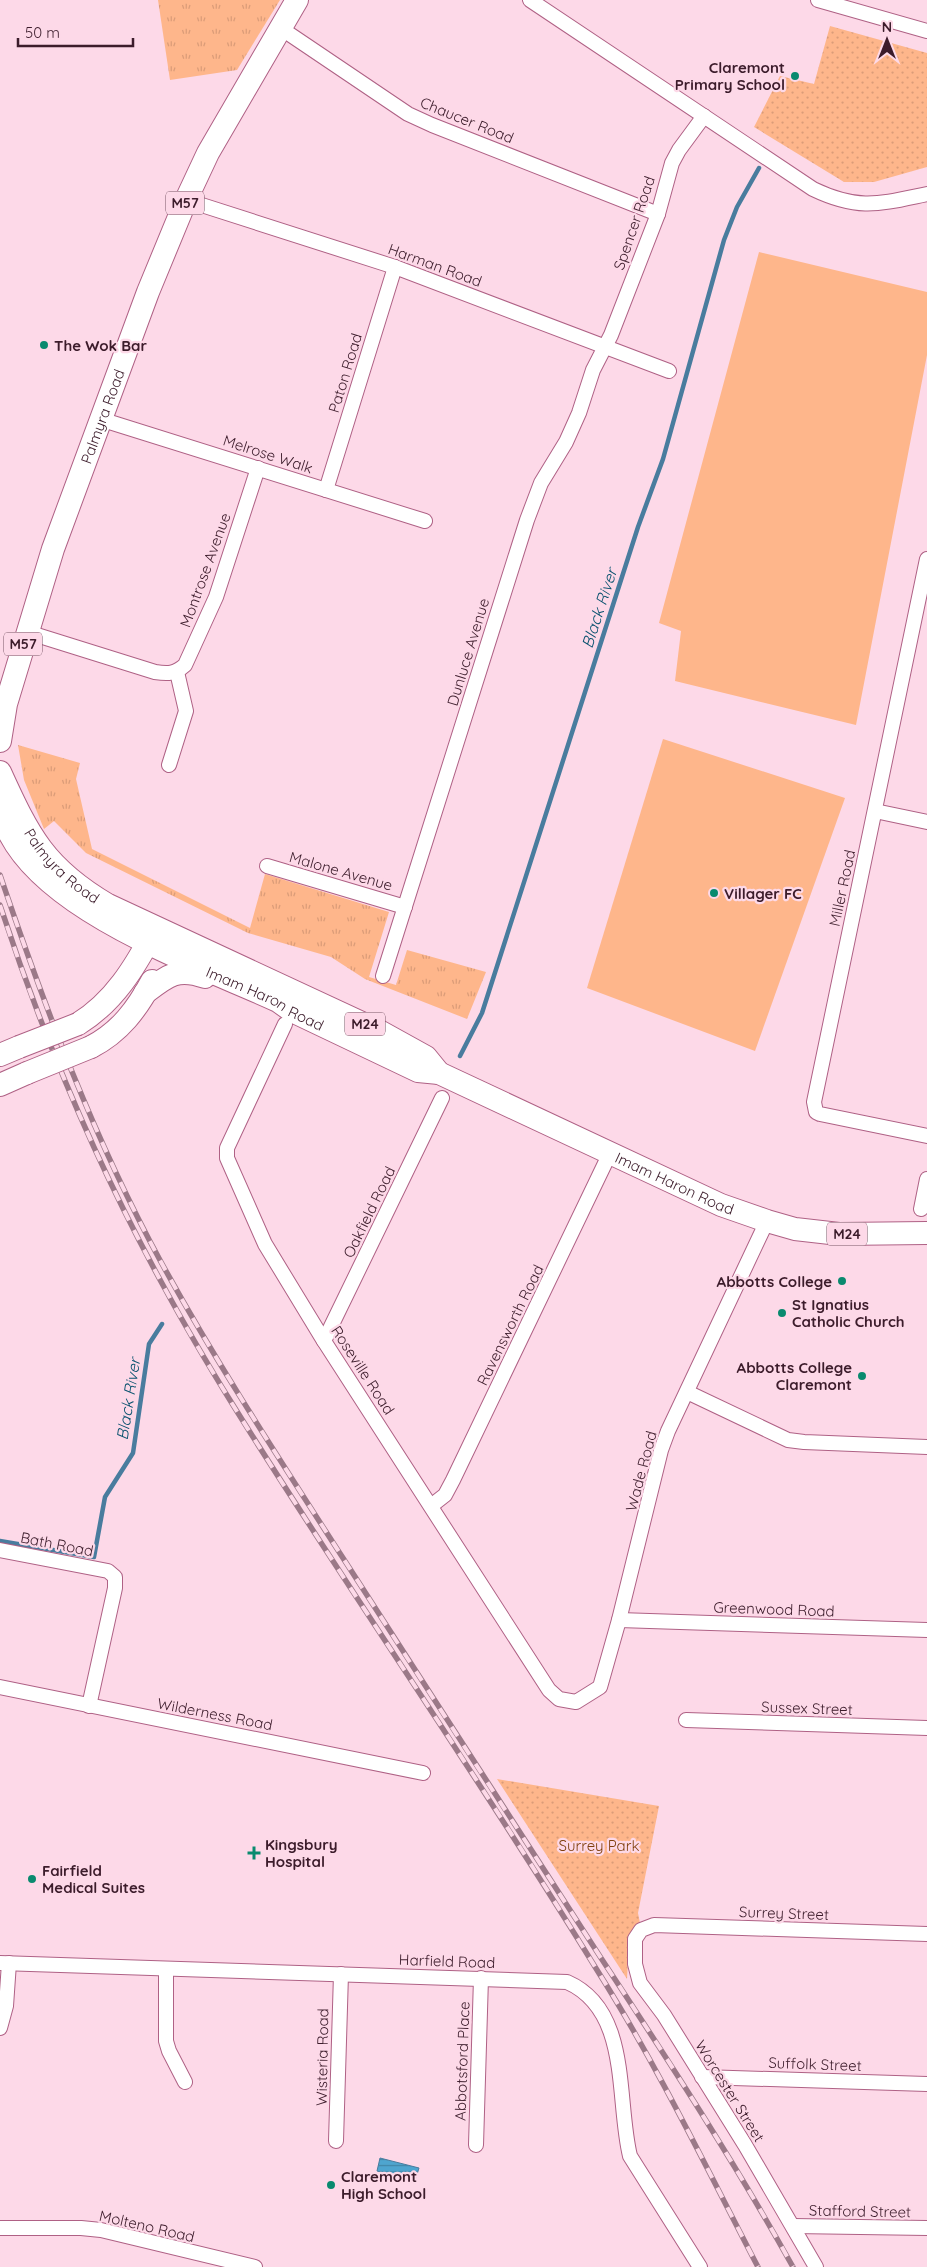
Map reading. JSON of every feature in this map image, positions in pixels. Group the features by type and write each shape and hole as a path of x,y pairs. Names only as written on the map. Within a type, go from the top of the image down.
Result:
{"main road":[{"name":"Palmyra Road","path":"0,740 6,704 56,540 148,292 186,200 208,154 296,0"},
{"name":"Palmyra Road","path":"0,772 33,839 57,868 91,894 162,940"},
{"name":"Palmyra Road","path":"0,805 2,814 17,845 29,862 52,884 100,918 162,940"},
{"path":"146,993 162,940"},
{"path":"10,1051 78,1024 95,1013 162,940"},
{"name":"Imam Haron Road","path":"162,940 278,1001 289,1018 418,1071 439,1073 721,1205 795,1229 839,1234 927,1233"},
{"name":"Imam Haron Road","path":"162,940 379,1031 426,1057 439,1073"},
{"path":"0,1085 106,1039 119,1029 146,993 169,975 186,972 213,981 273,1007 289,1018"},
{"path":"0,1074 14,1072 25,1074"}],"street":[{"path":"530,0 813,189 847,203 873,205 927,194"},
{"path":"818,0 838,3 927,31"},
{"name":"Chaucer Road","path":"280,27 408,114 658,214"},
{"name":"Spencer Road","path":"605,346 658,214 672,163 679,150 704,116"},
{"name":"Harman Road","path":"186,200 395,267 669,371"},
{"name":"Paton Road","path":"326,490 395,267"},
{"name":"Dunluce Avenue","path":"384,976 527,520 541,483 566,442 579,413 593,370 605,346"},
{"name":"Melrose Walk","path":"100,419 425,521"},
{"name":"Montrose Avenue","path":"176,672 185,665 216,596 258,468"},
{"name":"Miller Road","path":"927,559 814,1108 816,1112 824,1115 927,1136"},
{"path":"27,632 155,672 166,674 176,672 186,711 169,764"},
{"path":"875,811 927,822"},
{"name":"Malone Avenue","path":"267,866 405,907"},
{"name":"Roseville Road","path":"289,1018 228,1144 226,1152 265,1244 324,1341 553,1696 576,1702"},
{"name":"Oakfield Road","path":"324,1341 442,1098"},
{"name":"Ravensworth Road","path":"431,1506 445,1495 453,1480 610,1152"},
{"path":"921,1209 927,1179"},
{"name":"Wade Road","path":"576,1702 600,1687 619,1620 661,1450 767,1221"},
{"path":"687,1392 788,1440 927,1447"},
{"name":"Bath Road","path":"0,1550 108,1571 115,1577 115,1588 89,1706"},
{"name":"Greenwood Road","path":"619,1620 927,1630"},
{"name":"Wilderness Road","path":"0,1687 423,1773"},
{"name":"Sussex Street","path":"686,1720 927,1728"},
{"name":"Surrey Street","path":"641,1930 650,1926 662,1925 927,1934"},
{"name":"Worcester Street","path":"641,1930 635,1939 637,1975 793,2226 816,2267"},
{"path":"0,2028 6,2006 4,1963"},
{"name":"Harfield Road","path":"4,1963 567,1982 578,1987 597,2005 612,2035 617,2055 626,2139 630,2156 700,2267"},
{"path":"166,1969 166,2041 185,2082"},
{"name":"Wisteria Road","path":"336,2141 341,1974"},
{"name":"Abbotsford Place","path":"476,2145 481,1978"},
{"name":"Suffolk Street","path":"702,2078 927,2084"},
{"name":"Stafford Street","path":"793,2226 927,2228"},
{"name":"Molteno Road","path":"0,2228 81,2228 101,2230 255,2267"}],"green space":[{"path":"158,0 280,0 237,70 170,80"},
{"path":"830,26 927,53 927,167 874,182 844,182 754,127 780,76 814,84"},
{"path":"759,252 927,292 927,355 856,725 675,681 681,631 659,623"},
{"name":"Villager FC","path":"663,739 845,798 755,1051 587,988"},
{"path":"18,745 80,763 76,779 92,849 250,928 265,874 389,912 369,977 396,985 407,950 486,972 467,1019 365,979 331,957 248,933 86,853 54,821 44,829 24,780"},
{"name":"Surrey Park","path":"497,1779 659,1806 638,1913 640,1923 629,1941 627,1979"}],"water":[{"path":"380,2158 419,2168 415,2181 377,2171"}],"waterway":[{"name":"Black River","path":"460,1056 482,1013 638,527 663,459 724,240 737,207 759,168"},
{"name":"Black River","path":"0,1541 94,1557 105,1497 133,1453 149,1344 162,1324"}],"railway":[{"path":"0,875 53,1023 92,1121 137,1216 182,1300 272,1448 700,2111 748,2188 793,2267"},
{"path":"0,905 34,1003 73,1100 139,1241 182,1319 257,1443 528,1860 619,2006 680,2117 758,2267"}],"place":[{"name":"Claremont Primary School","path":"795,76"},
{"name":"The Wok Bar","path":"44,345"},
{"name":"Villager FC","path":"714,893"},
{"name":"Abbotts College","path":"842,1281"},
{"name":"St Ignatius Catholic Church","path":"782,1313"},
{"name":"Abbotts College Claremont","path":"862,1376"},
{"name":"Kingsbury Hospital","path":"254,1853"},
{"name":"Fairfield Medical Suites","path":"32,1879"},
{"name":"Claremont High School","path":"331,2185"}]}
